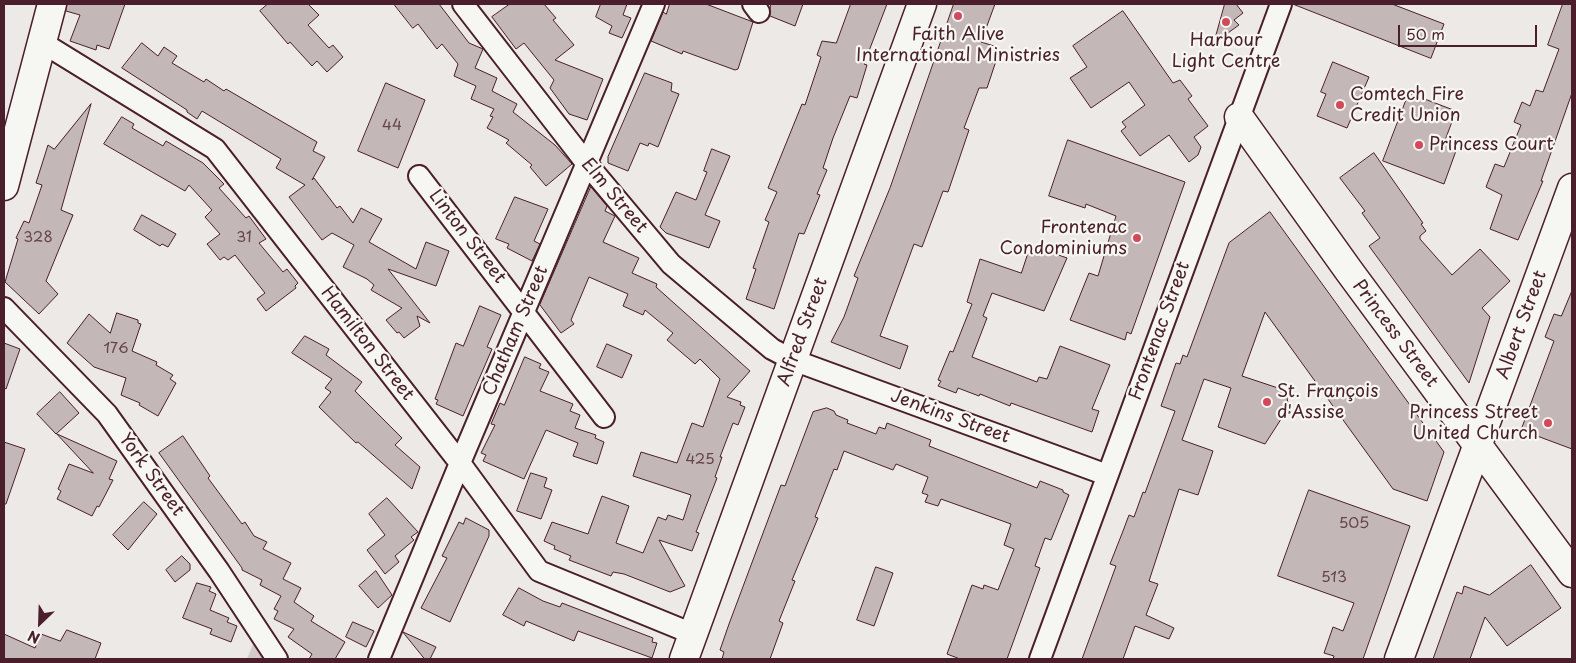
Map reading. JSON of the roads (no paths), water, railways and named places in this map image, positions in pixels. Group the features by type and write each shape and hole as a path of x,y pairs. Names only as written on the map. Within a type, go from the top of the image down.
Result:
{"street":[{"path":"4,186 52,4"},
{"name":"Elm Street","path":"463,4 587,164 670,264 772,349 793,360"},
{"name":"Chatham Street","path":"379,659 460,462 654,4"},
{"name":"Alfred Street","path":"684,659 922,4"},
{"name":"Frontenac Street","path":"1040,659 1281,4"},
{"name":"Hamilton Street","path":"42,43 215,150 460,462 539,571 693,634"},
{"name":"Princess Street","path":"1239,117 1572,573"},
{"name":"Linton Street","path":"419,176 604,417"},
{"name":"Albert Street","path":"1399,659 1572,188"},
{"name":"York Street","path":"4,308 107,414 219,571 277,659"},
{"name":"Jenkins Street","path":"793,360 1107,475"}],"place":[{"name":"Faith Alive International Ministries","path":"958,16"},
{"name":"Harbour Light Centre","path":"1226,22"},
{"name":"Comtech Fire Credit Union","path":"1340,105"},
{"name":"Princess Court","path":"1419,145"},
{"name":"Frontenac Condominiums","path":"1137,238"},
{"name":"St. François d'Assise","path":"1267,402"},
{"name":"Princess Street United Church","path":"1548,423"}]}
